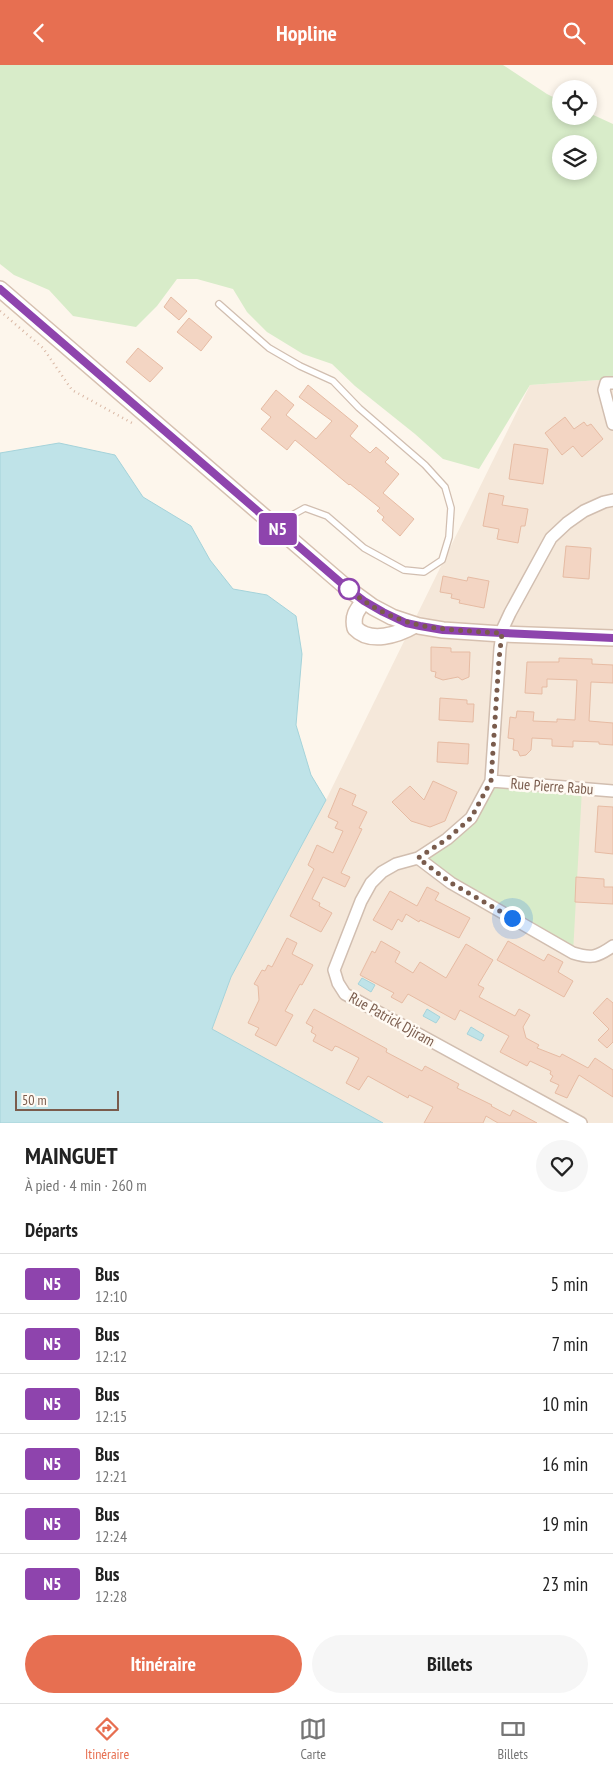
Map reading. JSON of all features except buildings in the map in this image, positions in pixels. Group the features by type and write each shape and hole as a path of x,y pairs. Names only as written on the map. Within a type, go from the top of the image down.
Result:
{"main road":[{"path":"0,289 364,601 392,617 415,625 443,630 613,637"},
{"path":"364,601 356,610 354,618 355,628 363,635 390,635 415,625"}],"street":[{"path":"613,383 606,383 604,390 613,424"},
{"name":"Rue Patrick Djiram","path":"581,1123 345,994 338,983 334,970 361,901 371,883 382,872 396,864 418,858 447,839 471,818 491,781 499,659 502,633 506,621 551,538 584,511 613,500"},
{"name":"Rue Pierre Rabu","path":"491,781 613,791"},
{"path":"418,858 451,883 573,953 587,957 599,955 613,946"}],"lane":[{"path":"219,304 269,347 300,366 333,381 359,408 425,465 445,487 451,508 449,537 442,560 424,572 404,570 364,548 327,516 305,508 274,525"}],"shaded area":[{"path":"613,379 613,1123 383,1123 212,1029 231,977 326,800 530,385"}],"green space":[{"path":"0,65 503,65 552,96 552,125 597,125 597,117 613,124 613,379 530,385 479,469 443,459 355,386 332,364 303,354 267,332 247,312 233,289 197,279 177,279 157,306 136,327 73,316 49,290 14,275 0,264"},
{"path":"491,781 582,789 573,953 418,858 471,818"}],"water":[{"path":"59,443 115,455 143,497 191,526 210,560 233,589 267,595 296,616 302,654 296,725 311,775 326,800 231,977 212,1029 383,1123 0,1123 0,453"},
{"path":"362,978 375,985 371,992 358,984"},
{"path":"427,1009 440,1017 436,1023 423,1016"},
{"path":"471,1027 484,1035 481,1041 467,1034"}],"bus line":[{"name":"N5","path":"0,289 347,588 373,607 406,623 443,630 613,638"}],"route":[{"path":"349,589 347,588 373,607 406,623 443,630 502,633 491,781 471,818 447,839 418,858 451,883 512,918"}]}
